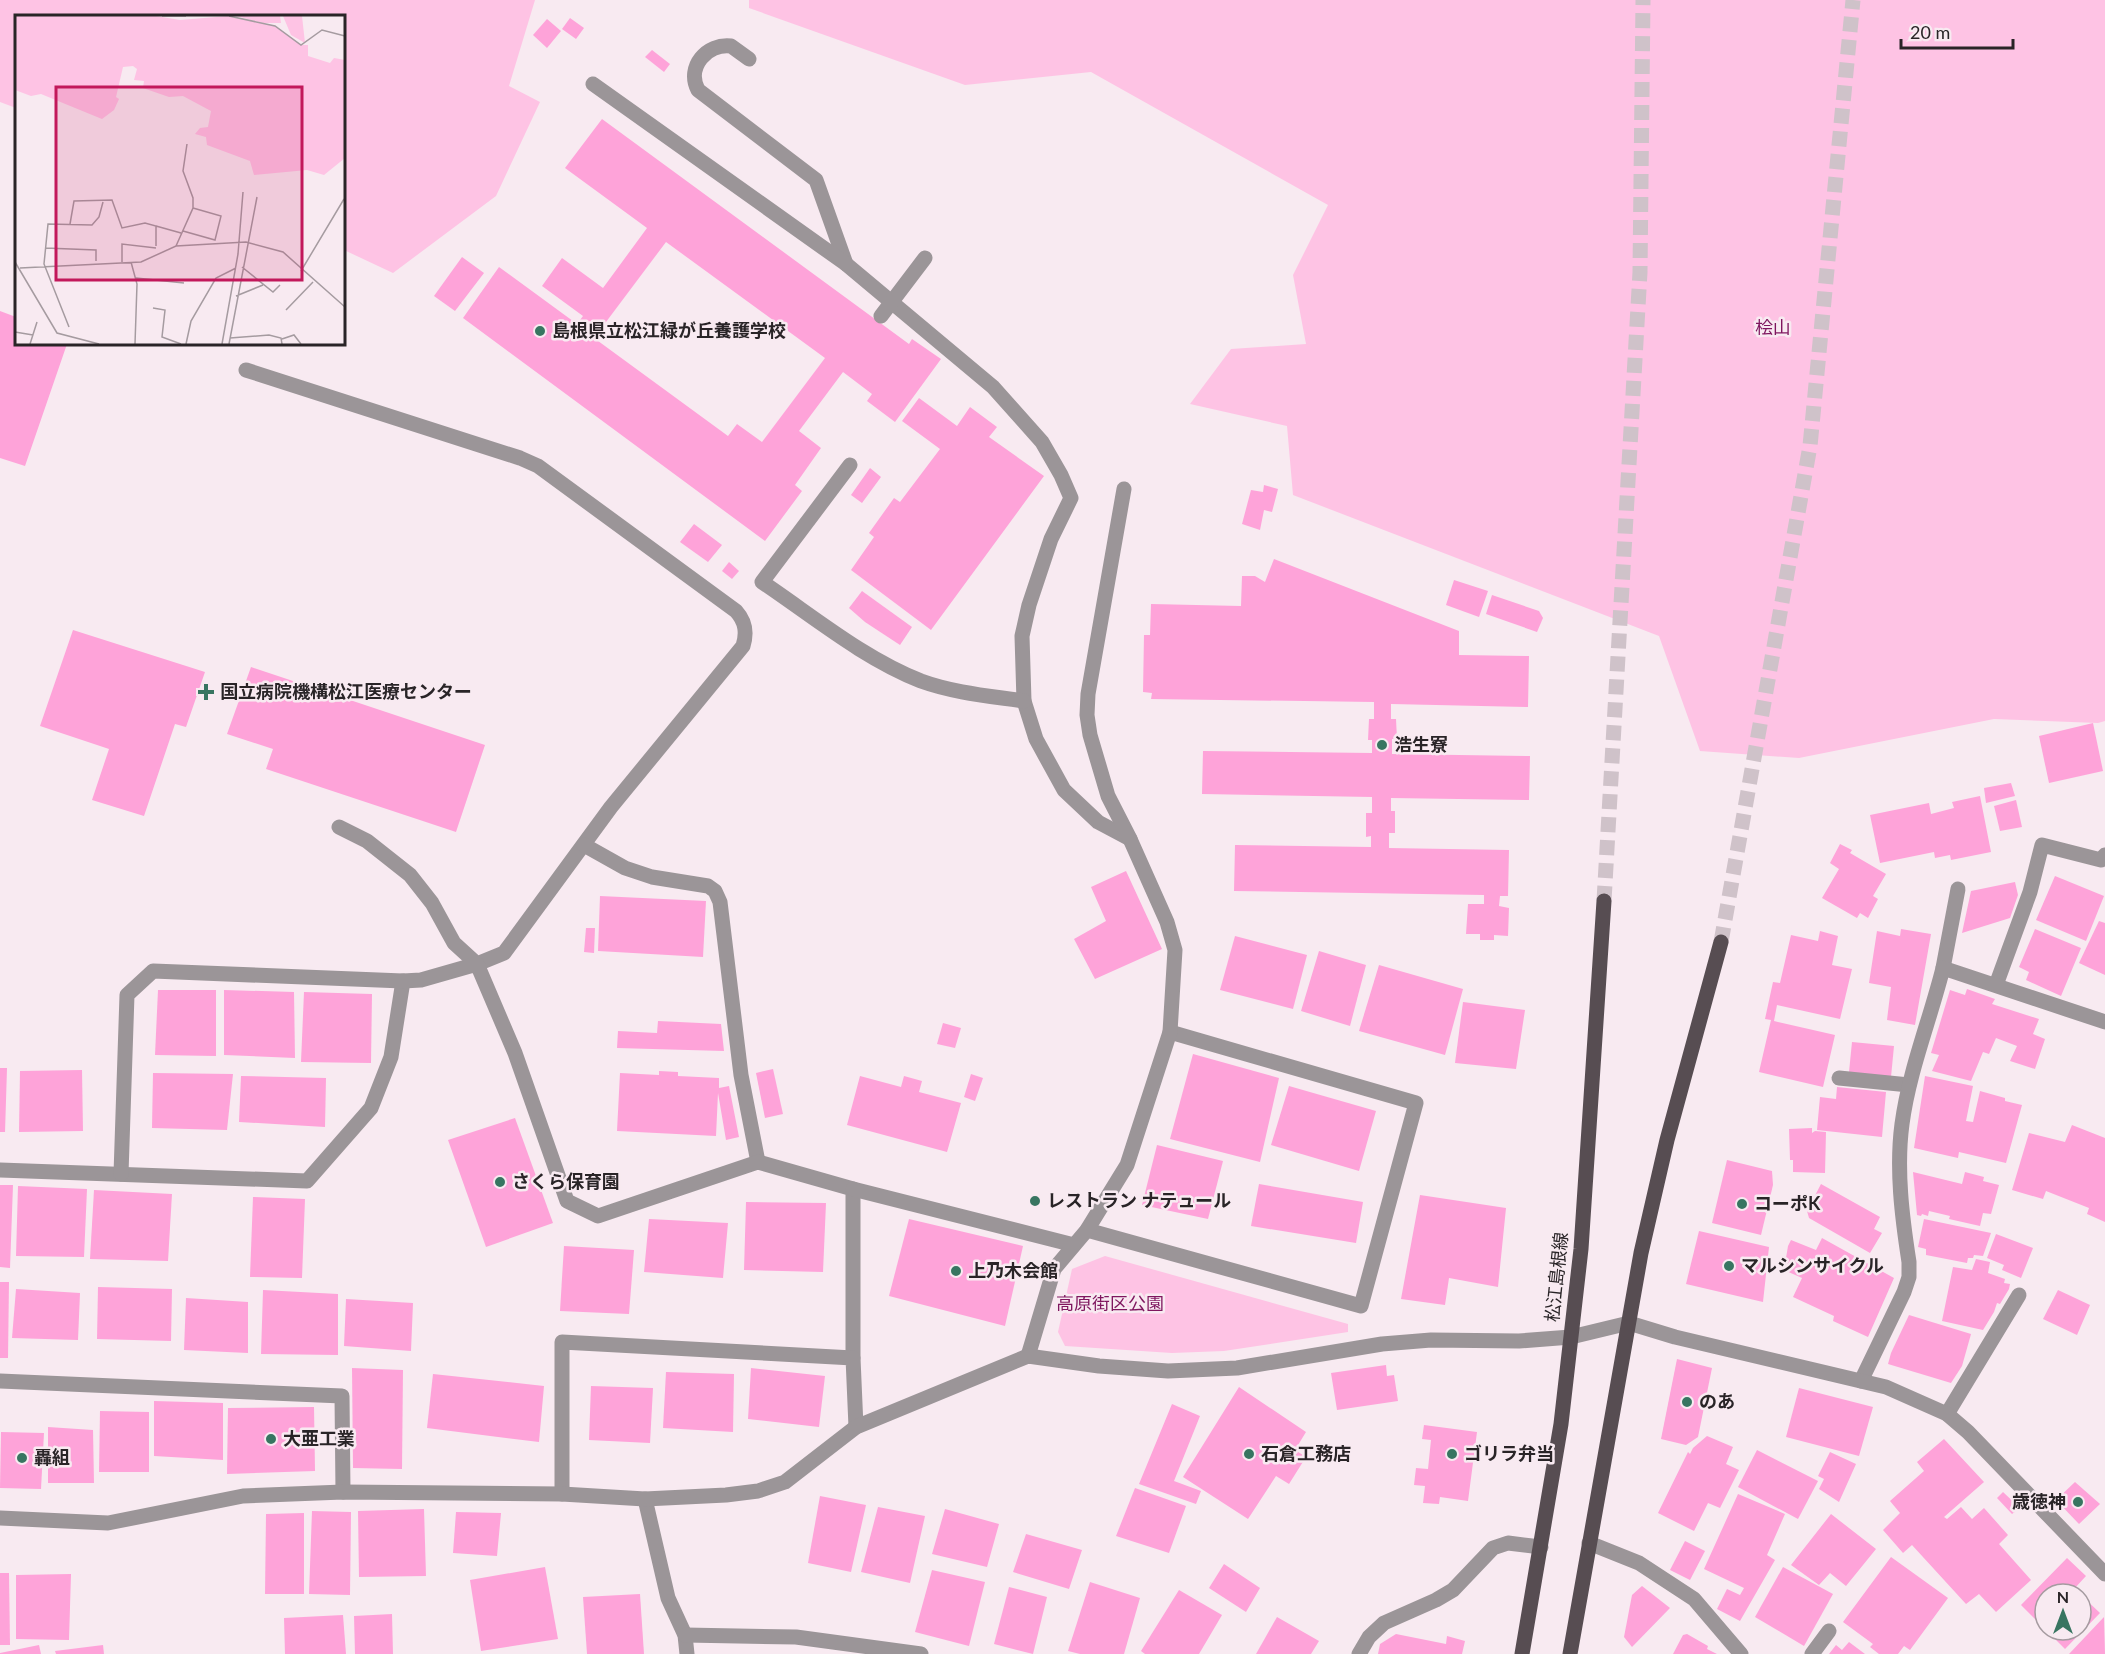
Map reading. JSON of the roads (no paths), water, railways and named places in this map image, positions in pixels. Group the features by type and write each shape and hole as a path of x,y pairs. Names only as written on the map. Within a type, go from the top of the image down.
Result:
{"main road":[{"name":"松江島根線","path":"1522,1654 1561,1424 1581,1249 1604,901"},
{"path":"1570,1654 1641,1253 1667,1140 1721,942"}],"street":[{"path":"749,59 731,46 712,48 706,51 697,63 695,85 698,90 816,180 846,264"},
{"path":"593,84 846,264 993,387 1042,442 1071,498 1051,539 1029,605 1022,636 1024,701 1036,739 1064,790 1098,822 1130,838"},
{"path":"881,316 925,258"},
{"path":"121,1174 127,995 153,971 403,981 422,980 477,964 504,953 619,798 743,646 746,631 742,618 736,611 538,466 520,458 246,370"},
{"path":"850,465 762,582 852,646 900,672 924,682 984,696 1024,701"},
{"path":"1028,1356 1054,1269 1087,1230 1127,1165 1170,1032 1175,950 1167,922 1130,838 1108,796 1090,735 1087,715 1088,694 1124,489"},
{"path":"339,827 367,841 410,875 432,903 454,943 477,964 515,1053 567,1201 598,1216 758,1162 853,1189 1074,1245"},
{"path":"584,845 625,868 652,877 708,886 715,891 720,902 741,1075 758,1162"},
{"path":"1995,985 2030,892 2042,845 2101,860 2105,855"},
{"path":"1862,1381 1909,1277 1899,1167 1902,1125 1909,1084 1943,968 1958,889"},
{"path":"1943,968 2105,1022"},
{"path":"0,1170 308,1181 371,1108 391,1057 403,981"},
{"path":"1087,1230 1361,1306 1416,1103 1170,1032"},
{"path":"1839,1078 1909,1084"},
{"path":"853,1189 853,1358 856,1427"},
{"path":"1947,1414 2019,1295"},
{"path":"0,1518 108,1523 243,1496 343,1492 562,1494 645,1499 726,1495 758,1491 785,1482 856,1427 1028,1356 1099,1366 1178,1371 1237,1368 1382,1344 1431,1340 1519,1341 1571,1337 1629,1323 1675,1337 1886,1387 1947,1414 1968,1432 2104,1571"},
{"path":"562,1494 562,1342 853,1358"},
{"path":"0,1381 342,1396 343,1492"},
{"path":"645,1499 669,1598 685,1635 687,1654"},
{"path":"1359,1654 1369,1637 1384,1623 1453,1590 1493,1548 1508,1543 1540,1547"},
{"path":"1589,1543 1639,1563 1694,1599 1741,1654"},
{"path":"1812,1654 1829,1631"},
{"path":"685,1635 796,1637 921,1654"}],"tunnel":[{"path":"1604,901 1640,272 1643,0"},
{"path":"1721,942 1810,446 1853,0"}],"place":[{"name":"島根県立松江緑が丘養護学校","path":"540,331"},
{"name":"国立病院機構松江医療センター","path":"206,692"},
{"name":"浩生寮","path":"1382,745"},
{"name":"さくら保育園","path":"500,1182"},
{"name":"レストラン ナテュール","path":"1035,1201"},
{"name":"コーポK","path":"1742,1204"},
{"name":"マルシンサイクル","path":"1729,1266"},
{"name":"上乃木会館","path":"956,1271"},
{"name":"のあ","path":"1687,1402"},
{"name":"大亜工業","path":"271,1439"},
{"name":"石倉工務店","path":"1249,1454"},
{"name":"ゴリラ弁当","path":"1452,1454"},
{"name":"轟組","path":"22,1458"},
{"name":"歳徳神","path":"2078,1502"}],"park label":[{"name":"桧山","path":"1773,328"},
{"name":"高原街区公園","path":"1110,1304"}]}
